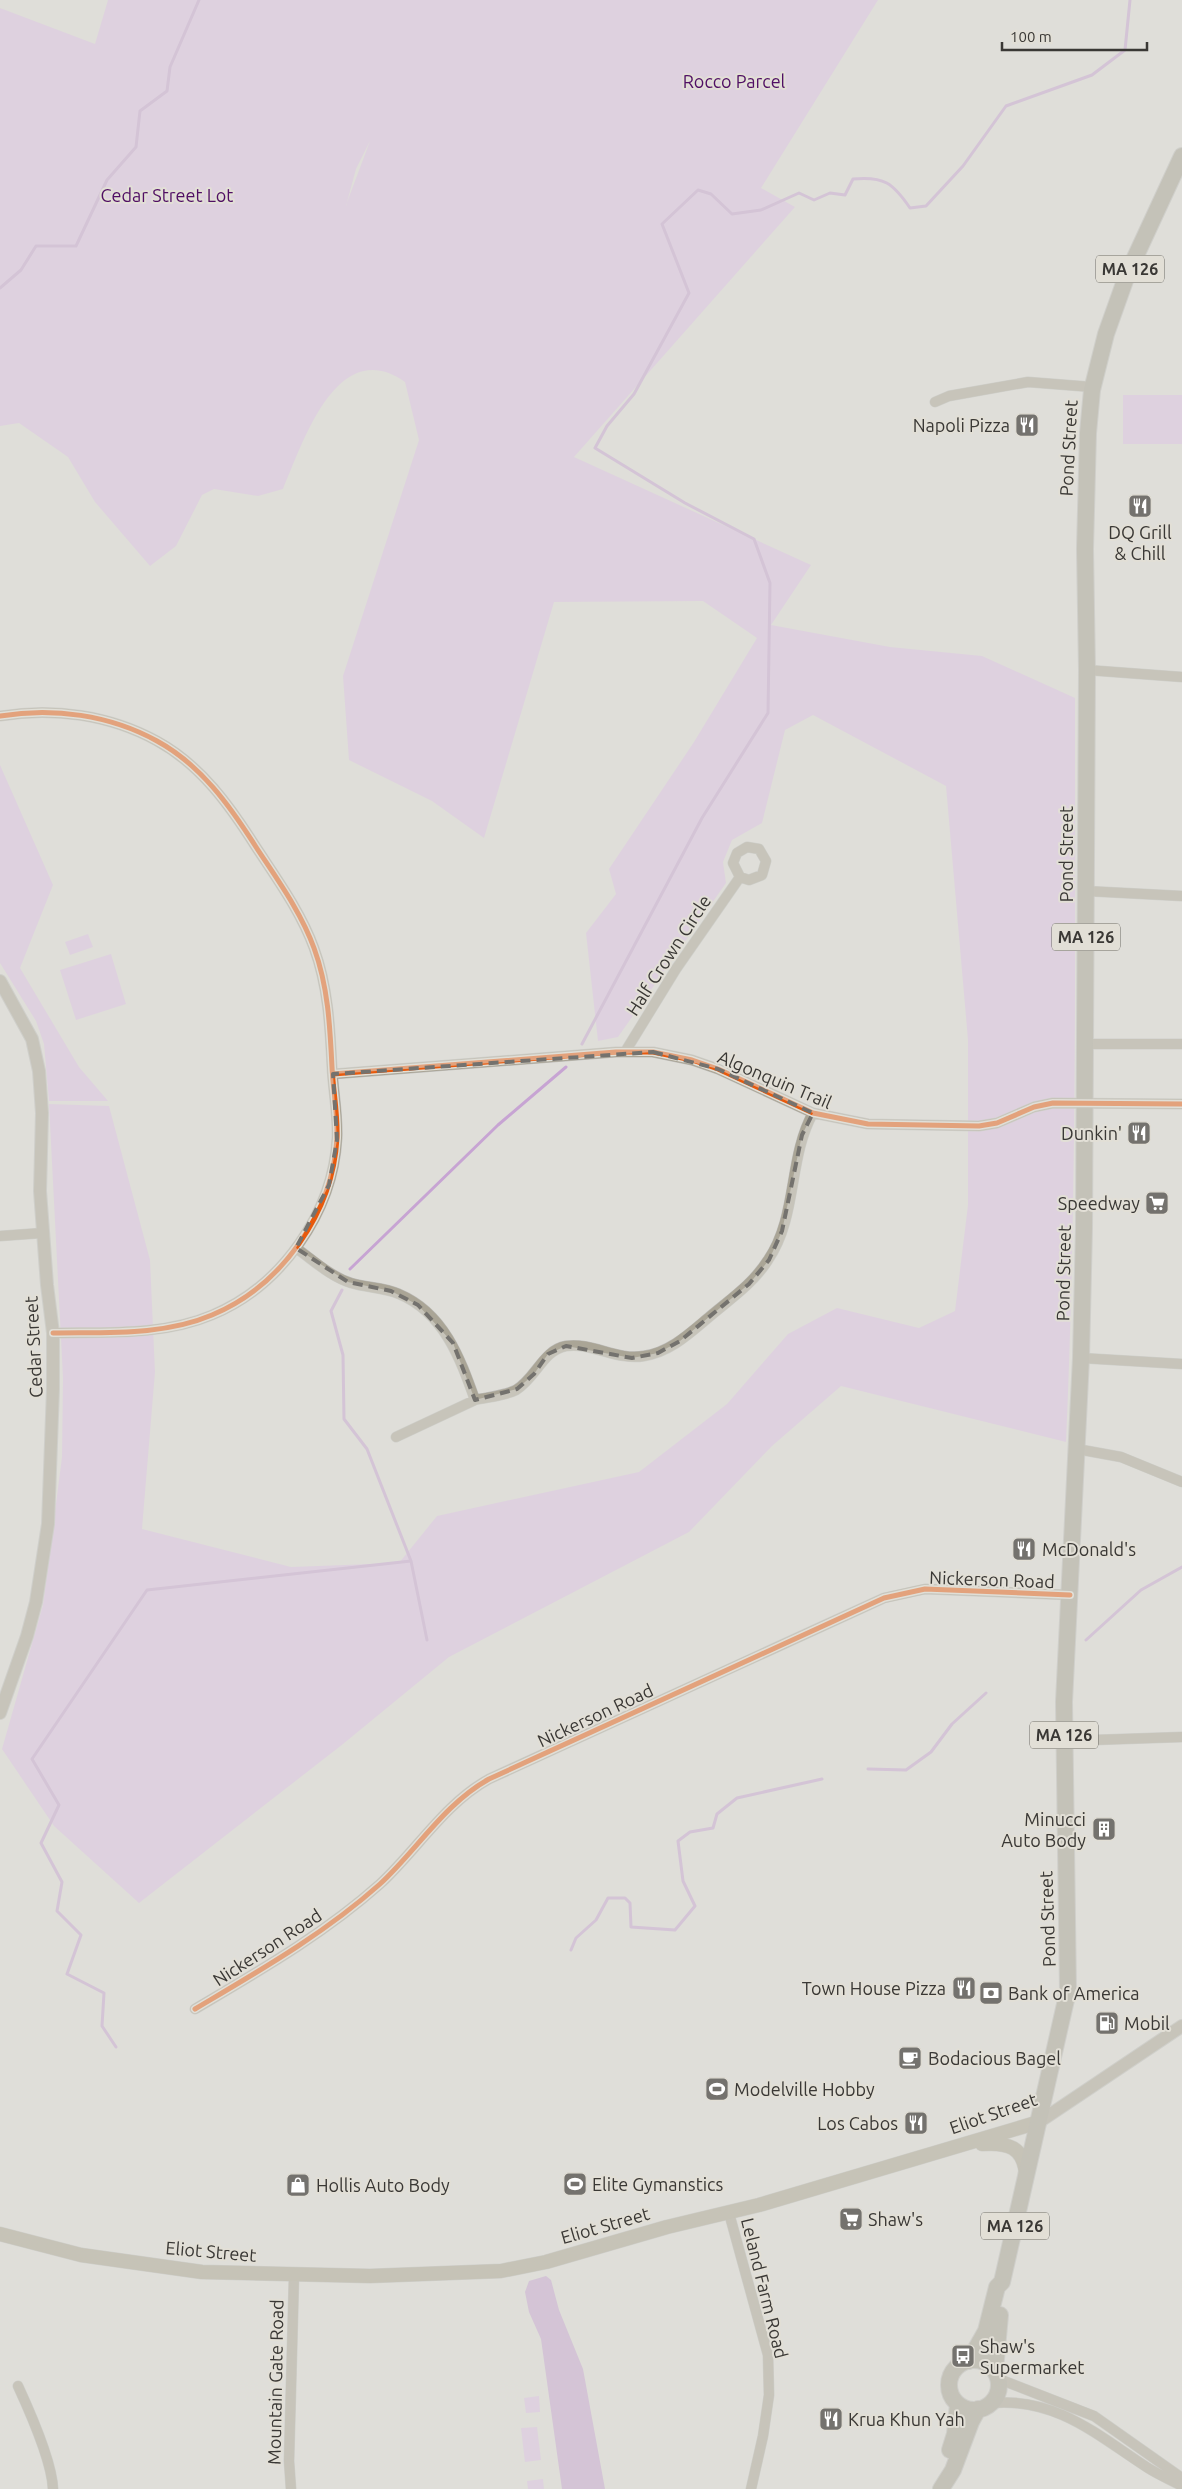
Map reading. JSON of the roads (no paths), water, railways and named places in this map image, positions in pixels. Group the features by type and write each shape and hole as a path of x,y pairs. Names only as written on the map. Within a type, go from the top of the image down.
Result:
{"main road":[{"name":"Pond Street","path":"997,2375 997,2336 1004,2290 1002,2282 1068,1991 1064,1741 1081,1358 1086,1044 1086,491 1092,387 1118,298 1182,156"},
{"name":"Eliot Street","path":"0,2234 81,2255 193,2271 294,2276 370,2276 501,2271 546,2262 651,2232 729,2213 1039,2122"},
{"path":"967,2143 998,2142 1010,2146 1021,2157 1026,2177"},
{"name":"Pond Street","path":"969,2361 986,2331 997,2286 1002,2282"},
{"path":"969,2361 983,2362 997,2375"},
{"name":"MA 126","path":"941,2489 955,2434 958,2404 952,2397 949,2382 955,2368 969,2361"},
{"name":"MA 126","path":"941,2489 953,2470 971,2422 998,2394 997,2375"},
{"path":"958,2404 968,2409 985,2406"}],"street":[{"path":"936,402 949,396 1028,382 1092,387"},
{"path":"1087,670 1182,677"},
{"path":"0,716 52,712 78,715 124,727 157,741 175,752 219,794 236,814 290,901 313,945 325,987 329,1016 336,1140 329,1185 320,1209 296,1248 262,1284 248,1295 214,1314 196,1321 160,1329 53,1332"},
{"name":"Half Crown Circle","path":"625,1052 676,969 740,877"},
{"path":"1086,891 1182,896"},
{"name":"Cedar Street","path":"0,981 26,1027 36,1052 42,1113 40,1163 42,1233 53,1332 53,1439 48,1524 36,1602 27,1636 0,1713"},
{"path":"1086,1044 1182,1044"},
{"name":"Algonquin Trail","path":"332,1074 625,1052 653,1052 692,1060 718,1069 813,1112 852,1122 886,1126 979,1126 996,1123 1034,1107 1053,1103 1181,1105"},
{"path":"396,1437 475,1400 517,1389 534,1374 548,1354 566,1346 577,1346 632,1358 658,1353 680,1341 749,1284 769,1260 782,1230 802,1135 813,1112"},
{"path":"0,1236 42,1233"},
{"path":"296,1248 328,1271 348,1282 391,1290 418,1305 431,1316 453,1343 475,1400"},
{"path":"1081,1358 1182,1364"},
{"path":"1077,1449 1121,1456 1182,1482"},
{"name":"Nickerson Road","path":"195,2010 288,1954 340,1916 380,1884 461,1798 489,1779 884,1598 925,1589 1070,1595"},
{"path":"1064,1741 1182,1737"},
{"name":"Eliot Street","path":"1039,2122 1182,2026"},
{"name":"Leland Farm Road","path":"729,2213 768,2355 769,2395 763,2436 750,2489"},
{"name":"Mountain Gate Road","path":"291,2489 289,2461 294,2276"},
{"path":"997,2375 1036,2394 1094,2416 1182,2478"},
{"path":"18,2386 46,2458 53,2489"},
{"path":"1036,2394 1037,2406"},
{"path":"985,2406 1011,2402 1037,2406 1077,2421 1102,2435 1149,2468 1182,2486"}],"waterway":[{"path":"0,288 21,270 36,246 76,246 107,180 136,147 140,111 167,91 170,67 199,0"},
{"path":"582,1044 702,818 768,713 770,583 754,539 685,503 595,448 607,426 634,394 689,293 662,224 698,190 711,194 732,214 761,210 799,193 814,200 830,193 845,195 853,179 864,178 887,183 898,192 910,208 926,206 963,166 1006,106 1092,75 1125,50 1130,0"},
{"path":"350,1269 498,1125 566,1067"},
{"path":"342,1290 331,1311 343,1355 344,1419 367,1449 411,1561 427,1640"},
{"path":"116,2047 102,2026 104,1993 67,1974 81,1935 57,1911 62,1882 41,1843 59,1805 32,1759 147,1590 411,1561"},
{"path":"1086,1640 1141,1590 1182,1567"},
{"path":"868,1769 906,1770 931,1752 952,1724 986,1693"},
{"path":"571,1950 576,1938 596,1920 608,1898 625,1898 630,1903 631,1927 675,1930 695,1906 683,1881 678,1841 690,1832 713,1828 717,1814 737,1798 822,1779"}],"place":[{"name":"Napoli Pizza","path":"1027,425"},
{"name":"DQ Grill & Chill","path":"1140,506"},
{"name":"Dunkin'","path":"1139,1133"},
{"name":"Speedway","path":"1157,1203"},
{"name":"McDonald's","path":"1024,1549"},
{"name":"Minucci Auto Body","path":"1104,1829"},
{"name":"Town House Pizza","path":"964,1988"},
{"name":"Bank of America","path":"991,1993"},
{"name":"Mobil","path":"1107,2023"},
{"name":"Bodacious Bagel","path":"910,2058"},
{"name":"Modelville Hobby","path":"717,2089"},
{"name":"Los Cabos","path":"916,2123"},
{"name":"Elite Gymanstics","path":"575,2184"},
{"name":"Hollis Auto Body","path":"298,2185"},
{"name":"Shaw's","path":"851,2219"},
{"name":"Shaw's Supermarket","path":"963,2356"},
{"name":"Krua Khun Yah","path":"831,2419"}],"park label":[{"name":"Rocco Parcel","path":"734,81"},
{"name":"Cedar Street Lot","path":"167,195"}]}
